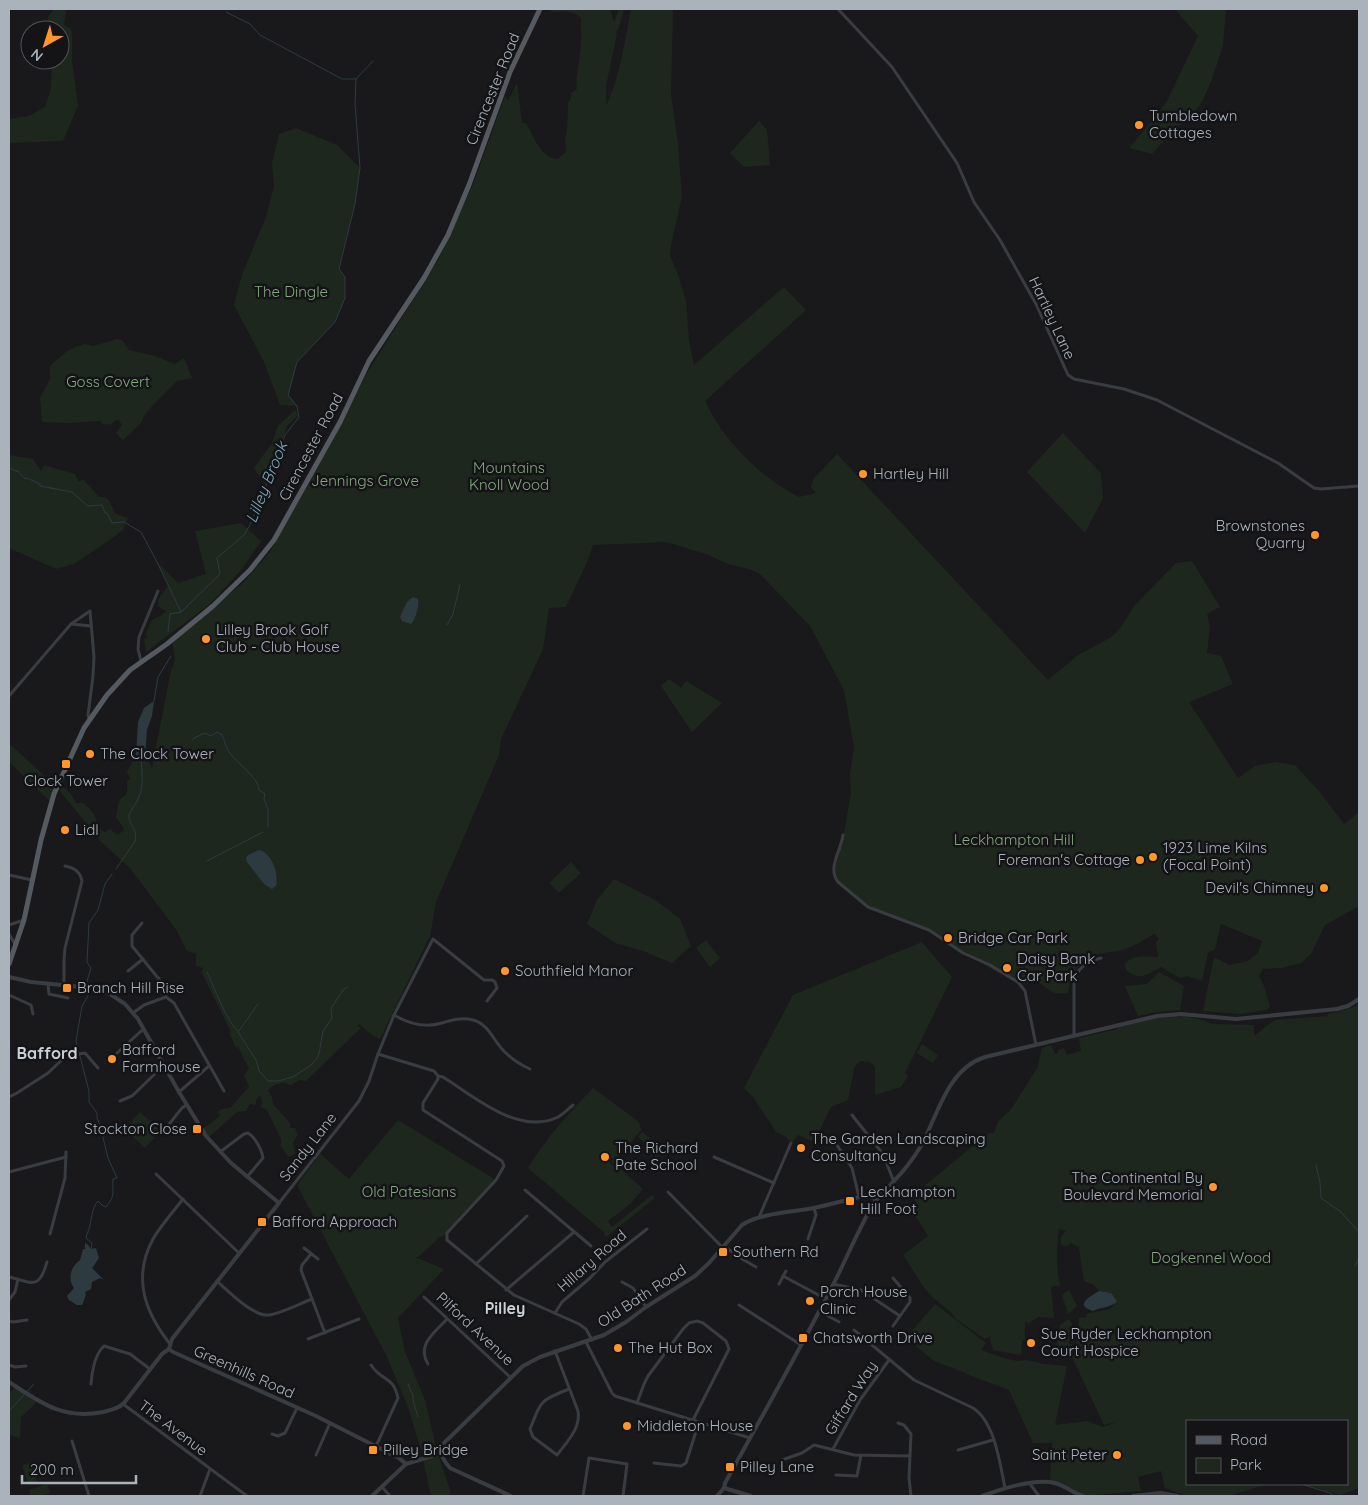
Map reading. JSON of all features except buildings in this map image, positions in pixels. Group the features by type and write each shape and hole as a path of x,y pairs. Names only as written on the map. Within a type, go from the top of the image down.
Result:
{"main road":[{"name":"Cirencester Road","path":"9,964 24,920 52,800 84,728 115,686 130,670 166,644 220,600 253,566 274,540 340,422 369,361 424,278 448,235 469,185 510,72 540,9"}],"street":[{"name":"Hartley Lane","path":"838,9 892,67 956,163 974,202 1000,240 1036,304 1065,370 1070,377 1074,380 1124,389 1157,400 1278,463 1317,489 1359,486"},
{"path":"141,661 138,649 139,637 158,591"},
{"path":"9,696 71,624 90,611 94,657 94,676 88,715 90,720"},
{"path":"71,624 90,626"},
{"path":"843,835 842,844 833,869 838,882 868,907 929,930 963,953 1014,978 1025,991 1036,1045"},
{"path":"64,986 64,954 82,881 77,871 65,866"},
{"path":"9,875 32,880"},
{"path":"9,924 24,920"},
{"path":"142,923 132,935 132,946 163,984 166,990 166,997"},
{"path":"9,934 16,946"},
{"name":"Sandy Lane","path":"169,1349 170,1344 359,1101 369,1081 394,1016 433,939 484,980 496,982 497,988 487,1001"},
{"path":"1074,1036 1074,984 1076,976 1085,964 1101,958"},
{"path":"128,971 142,959"},
{"path":"9,977 48,984 92,988 115,997 133,1012 204,1134 219,1152 279,1203"},
{"path":"48,984 49,994 68,998"},
{"path":"9,995 31,1005 33,1014"},
{"path":"133,1012 144,1005 166,997"},
{"path":"166,997 174,1003 224,1091"},
{"path":"717,1496 724,1488 826,1299 859,1229 876,1200 894,1182 921,1147 947,1091 962,1070 981,1058 1170,1014 1236,1018 1256,1017 1337,1009 1348,1006 1359,999"},
{"path":"394,1016 421,1025 436,1024 460,1018 476,1021 487,1028 507,1054 518,1063 530,1069"},
{"path":"117,1053 144,1030"},
{"path":"9,1096 18,1093 48,1073 66,1056 84,1053 98,1068"},
{"path":"378,1054 434,1071 438,1076 443,1077 499,1113 520,1121 536,1122 556,1118 573,1105"},
{"path":"179,1092 209,1066"},
{"path":"120,1101 132,1096 165,1067"},
{"path":"438,1076 423,1103 423,1110 502,1161 504,1166 496,1180 447,1233 447,1241 506,1290 583,1327 592,1340"},
{"path":"166,1128 186,1105"},
{"path":"852,1115 883,1154 894,1182"},
{"path":"219,1152 244,1134 252,1135 263,1158 247,1177"},
{"path":"831,1136 852,1168 859,1197"},
{"path":"759,1217 790,1143"},
{"path":"50,1234 65,1178 66,1152"},
{"path":"9,1172 66,1157"},
{"path":"714,1157 774,1183"},
{"path":"156,1174 240,1254"},
{"name":"Old Bath Road","path":"406,1464 440,1453 446,1441 520,1368 529,1362 555,1351 592,1340 613,1330 646,1306 695,1276 742,1225 759,1217 814,1208 868,1195 889,1186"},
{"path":"525,1190 591,1246"},
{"path":"668,1192 723,1246 756,1267"},
{"path":"868,1195 876,1200"},
{"path":"170,1344 150,1314 145,1298 143,1277 146,1257 153,1239 183,1199"},
{"path":"808,1239 816,1215 814,1208"},
{"path":"476,1264 527,1216"},
{"name":"Hillary Road","path":"555,1313 562,1302 605,1262 647,1228"},
{"path":"506,1290 574,1232"},
{"path":"304,1248 318,1259"},
{"path":"311,1254 301,1270 325,1332"},
{"path":"9,1277 30,1282 38,1281 43,1277 47,1262"},
{"path":"779,1284 786,1271"},
{"path":"784,1276 826,1299"},
{"path":"893,1278 910,1296 910,1302 893,1326"},
{"path":"9,1300 16,1290 18,1280"},
{"path":"218,1282 254,1311 262,1314 272,1314 312,1299"},
{"path":"622,1282 633,1288 646,1306"},
{"path":"833,1284 861,1290 900,1316"},
{"name":"Pilford Avenue","path":"424,1298 511,1378"},
{"path":"739,1306 801,1344"},
{"path":"819,1311 839,1322"},
{"path":"308,1340 359,1319"},
{"path":"428,1364 424,1353 425,1344 447,1319"},
{"path":"9,1321 27,1320"},
{"path":"637,1403 646,1380 683,1329 692,1322 699,1322 726,1341 729,1349 693,1420"},
{"path":"854,1330 914,1380 976,1410 986,1420 1006,1488"},
{"path":"586,1342 612,1393 617,1397 750,1438"},
{"path":"91,1384 92,1372 100,1350 104,1346 135,1357 150,1369"},
{"path":"9,1382 29,1396 55,1409 82,1414 110,1410 123,1404 162,1354 169,1349"},
{"name":"Greenhills Road","path":"169,1349 330,1423 376,1446 406,1464"},
{"path":"555,1351 578,1411 576,1430 557,1455 532,1436 530,1429 538,1407 542,1402 550,1396 569,1389"},
{"name":"Giffard Way","path":"834,1449 860,1400 889,1360"},
{"path":"9,1365 15,1367 26,1366"},
{"path":"371,1365 378,1375 392,1383 398,1398 376,1446"},
{"name":"The Avenue","path":"123,1404 247,1496"},
{"path":"272,1434 278,1436 285,1433 297,1408"},
{"path":"654,1463 681,1466 686,1463 699,1422"},
{"path":"316,1456 330,1423"},
{"path":"898,1423 906,1427 911,1434 909,1478 911,1496"},
{"path":"958,1450 993,1440"},
{"path":"72,1442 89,1496"},
{"path":"782,1460 802,1453 813,1445 861,1456 910,1456"},
{"path":"440,1453 450,1468 511,1496"},
{"path":"836,1475 857,1476 861,1456"},
{"path":"584,1496 589,1458 627,1464 623,1496"},
{"path":"372,1496 383,1488 406,1464"},
{"name":"The Avenue","path":"200,1496 210,1469"},
{"path":"982,1496 1006,1488 1043,1482 1054,1483 1083,1496"},
{"path":"1030,1484 1039,1496"},
{"path":"383,1488 390,1496"},
{"path":"724,1488 751,1496"},
{"path":"1133,1496 1160,1493 1178,1496"}],"green space":[{"path":"54,9 68,9 66,10 65,20 48,20 48,17"},
{"path":"548,9 610,9 614,22 619,9 624,9 616,32 606,86 606,106 618,71 631,9 673,9 671,94 678,144 682,196 670,256 686,301 689,341 694,365 784,287 806,310 705,401 722,430 757,469 799,497 816,493 811,487 814,478 837,454 1048,680 1078,655 1110,638 1119,630 1135,605 1176,563 1192,561 1220,607 1207,614 1210,627 1207,653 1221,656 1233,684 1189,702 1238,778 1255,766 1276,762 1295,765 1319,791 1344,824 1359,812 1359,906 1325,925 1311,954 1301,963 1281,968 1263,969 1259,976 1270,1006 1267,1010 1240,1014 1203,1011 1214,957 1229,965 1248,961 1258,953 1262,941 1221,924 1215,949 1208,953 1202,981 1187,976 1180,978 1161,967 1144,976 1136,976 1126,970 1125,964 1132,959 1158,957 1156,943 1159,938 1154,934 1123,950 1099,954 1086,959 1077,968 1071,980 1068,993 1058,994 1037,981 1019,985 956,948 937,934 868,907 838,883 833,873 842,844 851,793 850,774 854,747 844,690 810,626 761,575 752,570 728,564 706,554 666,542 593,545 566,607 549,608 543,649 501,739 499,755 436,902 430,936 380,1039 373,1036 359,1024 357,1026 361,1028 306,1081 300,1080 291,1085 279,1084 268,1090 273,1104 290,1123 290,1128 295,1128 298,1135 293,1142 295,1154 288,1157 281,1146 281,1139 267,1110 261,1107 260,1095 256,1100 256,1105 250,1104 246,1111 237,1112 209,1137 203,1129 220,1116 218,1112 221,1109 230,1108 249,1087 244,1075 249,1069 229,1033 231,1032 201,971 203,968 196,966 196,954 187,951 177,931 130,868 101,842 60,791 62,786 71,794 76,803 83,803 89,808 95,816 97,826 104,832 110,829 118,835 124,830 116,818 120,799 127,792 127,781 130,779 127,772 135,757 148,760 152,768 170,675 175,660 172,640 242,584 270,552 367,373 438,260 474,182 505,96 508,101 517,83 522,123 526,123 538,146 552,158 558,159 566,152 565,138 568,103 571,93 577,89 576,78 581,45 581,18 571,12 552,12"},
{"path":"1175,9 1226,9 1223,46 1202,102 1191,116 1183,124 1177,126 1152,154 1129,148 1167,101 1198,36"},
{"path":"70,28 78,106 63,141 9,143 9,119 29,116 45,107 51,88 52,70 70,70"},
{"path":"759,121 767,130 770,165 744,167 730,153"},
{"name":"The Dingle","path":"296,128 337,145 360,168 355,204 339,269 345,277 345,298 335,322 297,362 289,395 297,406 280,405 264,362 234,305 242,275 266,217 274,186 272,163 279,134"},
{"name":"Goss Covert","path":"117,339 122,340 129,350 155,356 175,364 184,358 192,378 177,381 152,406 141,423 123,440 116,433 122,425 119,420 109,424 103,424 101,421 42,422 40,398 50,379 50,367 52,364 75,347 85,344 93,346"},
{"path":"295,410 298,415 287,426 267,487 254,468 272,443 278,426"},
{"path":"1063,433 1101,473 1103,498 1085,533 1027,472"},
{"path":"9,455 33,459 41,471 44,465 75,474 79,482 83,479 99,497 106,498 110,502 116,514 128,518 123,530 74,564 56,569 9,548"},
{"path":"241,523 261,541 242,569 210,604 146,652 144,639 147,638 146,633 152,620 166,611 158,606 158,600 168,585 156,561 178,583 206,574 195,531"},
{"path":"669,679 681,688 686,681 722,703 692,732 661,686"},
{"path":"9,744 55,785 50,801 9,762"},
{"path":"571,862 581,873 559,893 549,883"},
{"path":"614,879 657,901 680,919 691,946 672,963 643,951 615,943 587,924 597,900"},
{"path":"706,940 720,958 710,967 696,948"},
{"path":"922,942 952,977 905,1073 908,1076 901,1087 875,1095 875,1067 870,1062 860,1061 854,1069 848,1100 831,1107 814,1142 798,1135 793,1142 789,1141 786,1137 776,1132 752,1096 744,1088 793,995"},
{"path":"1159,972 1184,986 1180,1010 1138,1016 1125,986 1147,984"},
{"name":"Dogkennel Wood","path":"1359,1004 1359,1488 1340,1495 1307,1485 1348,1485 1348,1420 1186,1420 1186,1485 1264,1485 1229,1496 1186,1496 1165,1488 1161,1471 1138,1477 1141,1491 1082,1496 1050,1482 1052,1440 1051,1443 1033,1443 1009,1390 966,1374 968,1370 966,1373 934,1361 906,1338 935,1304 986,1343 981,1350 1007,1359 1067,1366 1055,1425 1087,1421 1103,1427 1119,1421 1104,1425 1072,1357 1076,1348 1079,1318 1087,1317 1086,1314 1110,1309 1116,1303 1111,1293 1099,1291 1094,1285 1084,1281 1079,1248 1081,1248 1071,1243 1067,1246 1061,1245 1061,1237 1066,1231 1059,1229 1057,1257 1060,1285 1051,1287 1054,1318 1038,1317 1029,1323 1025,1322 1025,1339 1022,1340 1021,1355 993,1350 990,1340 991,1336 985,1339 956,1319 950,1311 933,1298 903,1255 928,1236 910,1208 917,1204 912,1196 989,1133 994,1133 998,1122 1012,1108 1037,1068 1042,1048 1051,1045 1055,1054 1058,1053 1058,1050 1064,1048 1067,1055 1081,1051 1079,1038 1118,1029 1118,1027 1157,1016 1174,1014 1180,1018 1182,1016 1203,1020 1212,1024 1254,1025 1254,1036 1275,1020 1328,1016 1328,1014 1352,1008"},
{"path":"922,1044 938,1055 933,1063 917,1053"},
{"name":"The Richard Pate School","path":"593,1088 639,1122 641,1130 613,1164 611,1162 612,1158 609,1162 614,1166 615,1164 643,1189 630,1204 608,1221 612,1227 652,1195 655,1198 606,1237 605,1233 528,1168 550,1136"},
{"path":"140,1112 161,1131 145,1148 125,1129"},
{"name":"Old Patesians","path":"398,1120 496,1180 446,1235 440,1237 418,1257 415,1257 444,1269 398,1318 405,1352 425,1400 437,1451 450,1490 450,1496 431,1496 421,1450 408,1407 387,1357 297,1185 319,1153 349,1179"},
{"path":"642,1132 664,1150 657,1158 646,1149 648,1146 638,1137"},
{"path":"1069,1290 1077,1306 1068,1314 1062,1295"},
{"path":"1070,1320 1073,1327 1070,1330 1069,1344 1072,1344 1072,1349 1068,1354 1057,1344 1060,1325"},
{"path":"16,1386 38,1401 21,1417 20,1438 9,1435 9,1394"},
{"path":"31,1463 37,1482 28,1484 22,1465"},
{"path":"47,1484 50,1493 41,1496 31,1496 29,1490"}],"shaded area":[{"path":"413,597 418,599 418,605 416,616 411,624 402,621 400,617 407,602"},
{"path":"154,701 152,716 147,730 145,756 141,758 136,755 138,722 144,708"},
{"path":"259,850 268,855 274,865 277,881 276,886 272,889 264,884 247,862 246,858 248,855"},
{"path":"85,1243 91,1249 96,1248 99,1258 92,1268 104,1280 100,1278 92,1282 91,1289 85,1292 86,1295 82,1305 77,1305 69,1300 67,1296 74,1288 70,1277 74,1266 80,1260 83,1249 85,1249"},
{"path":"1099,1291 1111,1293 1116,1303 1093,1311 1087,1309 1084,1303"}],"waterway":[{"path":"226,12 250,24 260,35 342,79 356,79"},
{"name":"Lilley Brook","path":"168,632 170,614 181,612 220,574 217,558 244,535 251,523 285,435 299,417 297,406 288,395 297,362 335,322 345,298 345,277 339,269 355,204 360,168 355,104 356,79 373,61"},
{"path":"9,468 19,472 25,479 27,478 40,484 40,486 72,492 88,506 102,505 112,523 124,522 141,532 181,612"},
{"path":"447,625 453,614 460,585"},
{"name":"Lilley Brook","path":"154,701 158,677 171,656"},
{"path":"193,740 205,733 211,736 217,732 222,735 228,751 255,780 259,790 265,794 264,799 268,809 268,827"},
{"name":"Lilley Brook","path":"116,869 136,837 129,815 141,793 141,758"},
{"path":"207,861 263,832"},
{"name":"Lilley Brook","path":"88,986 87,981 91,968 87,962 89,923 98,910 105,884 112,874"},
{"path":"207,972 225,1013 238,1031"},
{"path":"320,1048 323,1031 332,1018 331,1008 344,989 348,987"},
{"name":"Lilley Brook","path":"88,990 89,994 82,1006 76,1041 89,1091 89,1102 97,1113 108,1158 117,1178 113,1179 113,1194 106,1207 98,1201 93,1209 86,1238 92,1243 91,1250"},
{"path":"258,1004 238,1032 256,1060 259,1071 268,1081 278,1081 293,1077 311,1065 318,1057 320,1049"},
{"path":"1316,1165 1321,1198 1341,1212 1359,1232"},
{"path":"1355,1266 1359,1258"},
{"name":"Lilley Brook","path":"9,1411 34,1384"},
{"path":"408,1384 413,1394 418,1417"},
{"path":"1304,1485 1334,1496"}],"place":[{"name":"Tumbledown Cottages","path":"1139,125"},
{"name":"Hartley Hill","path":"863,474"},
{"name":"Brownstones Quarry","path":"1315,535"},
{"name":"Lilley Brook Golf Club - Club House","path":"206,639"},
{"name":"The Clock Tower","path":"90,754"},
{"name":"Clock Tower","path":"66,764"},
{"name":"Lidl","path":"65,830"},
{"name":"1923 Lime Kilns (Focal Point)","path":"1153,857"},
{"name":"Foreman's Cottage","path":"1140,860"},
{"name":"Devil's Chimney","path":"1324,888"},
{"name":"Bridge Car Park","path":"948,938"},
{"name":"Daisy Bank Car Park","path":"1007,968"},
{"name":"Southfield Manor","path":"505,971"},
{"name":"Branch Hill Rise","path":"67,988"},
{"name":"Bafford Farmhouse","path":"112,1059"},
{"name":"Stockton Close","path":"197,1129"},
{"name":"The Garden Landscaping Consultancy","path":"801,1148"},
{"name":"The Richard Pate School","path":"605,1157"},
{"name":"The Continental By Boulevard Memorial","path":"1213,1187"},
{"name":"Leckhampton Hill Foot","path":"850,1201"},
{"name":"Bafford Approach","path":"262,1222"},
{"name":"Southern Rd","path":"723,1252"},
{"name":"Porch House Clinic","path":"810,1301"},
{"name":"Chatsworth Drive","path":"803,1338"},
{"name":"Sue Ryder Leckhampton Court Hospice","path":"1031,1343"},
{"name":"The Hut Box","path":"618,1348"},
{"name":"Middleton House","path":"627,1426"},
{"name":"Pilley Bridge","path":"373,1450"},
{"name":"Saint Peter","path":"1117,1455"},
{"name":"Pilley Lane","path":"730,1467"}],"district":[{"name":"Bafford","path":"47,1053"},
{"name":"Pilley","path":"505,1308"}],"park label":[{"name":"Mountains Knoll Wood","path":"509,476"},
{"name":"Jennings Grove","path":"365,481"},
{"name":"Leckhampton Hill","path":"1014,840"}]}
